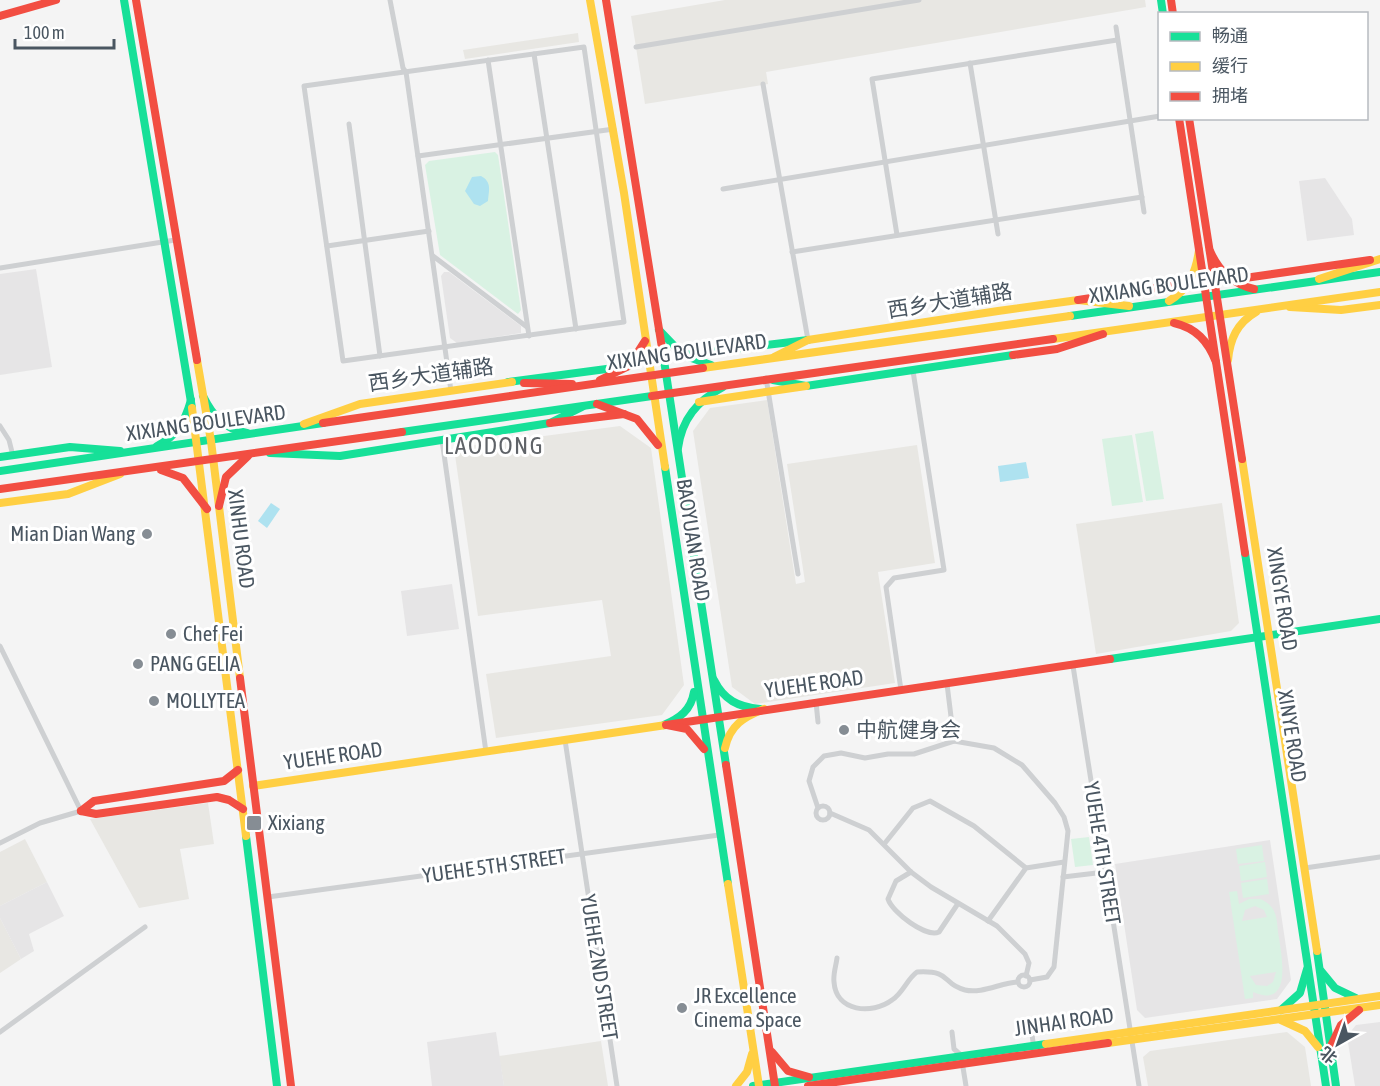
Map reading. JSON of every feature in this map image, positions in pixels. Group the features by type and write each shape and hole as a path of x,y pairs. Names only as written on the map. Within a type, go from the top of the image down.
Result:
{"main road":[{"path":"0,16 56,0"},
{"name":"XINHU ROAD","path":"124,0 198,443 277,1086"},
{"name":"XINHU ROAD","path":"136,0 211,441 291,1086"},
{"name":"BAOYUAN ROAD","path":"590,0 614,129 708,761 753,1045 757,1086"},
{"name":"BAOYUAN ROAD","path":"606,0 616,50 774,1084"},
{"path":"1157,305 1179,295 1189,284 1197,267 1199,250 1179,120"},
{"name":"XINGYE ROAD","path":"1189,120 1305,868 1318,963 1320,1009 1336,1086"},
{"name":"XINYE ROAD","path":"1199,250 1309,964 1320,1009 1320,1050 1326,1086"},
{"path":"1210,251 1216,265 1231,280 1250,289 1264,290"},
{"path":"1231,280 1380,259"},
{"path":"1306,283 1370,260"},
{"name":"XIXIANG BOULEVARD","path":"0,471 1380,272"},
{"path":"1078,300 1189,284"},
{"name":"XIXIANG BOULEVARD","path":"0,489 1380,292"},
{"name":"西乡大道辅路","path":"771,359 808,340 1078,300 1140,308"},
{"path":"1283,306 1341,310 1380,305"},
{"path":"1228,360 1229,343 1238,326 1247,317 1267,308"},
{"path":"641,311 648,318 653,316 655,309"},
{"path":"1165,321 1180,324 1197,332 1208,344 1216,362"},
{"path":"658,328 674,349 683,355 698,362 726,365"},
{"path":"699,402 1057,349 1125,328"},
{"path":"585,385 629,366 645,340"},
{"path":"683,355 808,340"},
{"path":"508,382 629,366"},
{"path":"766,378 806,386"},
{"name":"西乡大道辅路","path":"287,430 360,404 508,382 585,385"},
{"path":"677,460 682,427 699,402 733,383"},
{"path":"203,396 212,414 222,424 236,431 256,434"},
{"path":"146,450 165,442 177,433 185,419 191,400"},
{"path":"550,423 590,403 627,414 637,418 653,435 663,463"},
{"path":"219,506 222,485 227,473 256,453 340,456 550,423 627,414"},
{"path":"0,458 70,447 133,452"},
{"path":"152,468 173,471 185,478 207,509"},
{"path":"0,503 68,494 128,471"},
{"name":"YUEHE ROAD","path":"253,786 1380,619"},
{"path":"664,725 681,717 691,706 694,664"},
{"path":"709,668 721,691 731,703 764,710"},
{"path":"725,766 726,739 733,726 748,716 764,710"},
{"path":"664,725 681,727 693,734 708,761"},
{"path":"81,811 94,801 224,781 238,770"},
{"path":"81,811 96,814 216,796 229,800 243,809"},
{"path":"1318,963 1330,984 1342,993 1360,999"},
{"path":"1309,964 1300,993 1279,1015 1305,1031 1320,1050"},
{"name":"JINHAI ROAD","path":"1320,1009 1380,996"},
{"name":"JINHAI ROAD","path":"757,1086 809,1084 1132,1040 1320,1009 1380,1005"},
{"path":"1330,1051 1341,1025 1351,1014 1366,1006"},
{"name":"JINHAI ROAD","path":"809,1084 961,1055 1130,1031 1279,1015"},
{"path":"767,1036 771,1051 783,1067 809,1084"},
{"path":"735,1086 747,1072 753,1045"}],"street":[{"path":"390,0 403,68 406,72 447,347 451,391"},
{"path":"636,47 919,0"},
{"path":"1116,27 1144,212"},
{"path":"897,235 872,79 1118,40"},
{"path":"584,47 624,322 343,361 304,86 488,60 584,47"},
{"path":"534,54 576,329"},
{"path":"488,60 529,336"},
{"path":"970,63 998,234"},
{"path":"763,84 808,340"},
{"path":"723,189 1158,116"},
{"path":"349,124 380,356"},
{"path":"418,156 614,129"},
{"path":"792,252 1142,197"},
{"path":"327,246 429,231"},
{"path":"0,268 175,240"},
{"path":"433,256 527,327"},
{"path":"901,690 886,587 894,578 944,570 913,371"},
{"path":"766,378 798,574"},
{"path":"0,426 9,440 13,456"},
{"path":"442,440 486,752"},
{"path":"0,646 81,811 40,823 0,843"},
{"name":"YUEHE 4TH STREET","path":"1073,666 1139,1086"},
{"path":"947,684 954,741"},
{"path":"816,702 818,722"},
{"name":"YUEHE 2ND STREET","path":"565,740 617,1086"},
{"path":"830,813 826,819 820,820 816,815 818,808 809,781 813,767 824,756 841,753 865,758 888,754 914,754 954,741 980,744 1009,755 1036,780 1055,803 1067,824 1054,967 1047,976 1028,978 1020,976 1017,982"},
{"path":"885,843 914,808 930,801 975,826 1026,868"},
{"path":"818,808 827,807 830,813 869,830 885,843 911,872 957,905 988,921 1016,942 1029,963 1026,987 1022,987 1017,982"},
{"name":"YUEHE 5TH STREET","path":"268,897 720,835"},
{"path":"1305,868 1380,857"},
{"path":"988,921 1026,868 1064,862"},
{"path":"911,872 896,881 888,899 895,909 924,932 930,934 939,932 957,905"},
{"path":"1063,877 1105,872"},
{"path":"0,1032 145,927"},
{"path":"837,958 833,980 835,990 846,1004 858,1010 883,1006 893,1000 917,972 940,973 957,988 973,991 1017,982"},
{"path":"1030,1020 1034,1054"},
{"path":"952,1032 954,1049 961,1055 966,1086"}],"shaded area":[{"path":"725,0 1145,0 1146,7 766,72 768,84 645,104 631,16"},
{"path":"578,33 579,42 465,59 463,50"},
{"path":"1325,178 1352,219 1354,235 1307,241 1299,181"},
{"path":"36,269 52,367 0,375 0,274"},
{"path":"444,272 449,272 521,326 521,333 457,343 450,338 441,276"},
{"path":"767,400 796,584 805,582 787,464 917,445 935,563 878,572 895,683 755,704 732,687 693,431 710,408"},
{"path":"620,426 651,448 684,685 662,715 496,738 486,674 611,656 602,600 478,616 454,448"},
{"path":"1222,503 1239,623 1231,631 1096,654 1076,524"},
{"path":"452,584 459,629 407,636 401,591"},
{"path":"208,803 214,844 180,849 189,899 139,908 90,819"},
{"path":"25,839 47,882 0,906 0,852"},
{"path":"1270,840 1291,980 1277,999 1145,1018 1137,1010 1115,864"},
{"path":"47,882 64,916 29,934 34,951 21,959 0,918 0,906"},
{"path":"0,918 21,959 0,973"},
{"path":"1380,1022 1380,1086 1355,1086 1347,1036 1356,1025"},
{"path":"496,1032 504,1086 432,1086 427,1042"},
{"path":"1287,1032 1305,1047 1311,1086 1148,1086 1143,1057 1150,1051"},
{"path":"601,1041 608,1086 504,1086 499,1056"}],"green space":[{"path":"495,152 498,155 521,310 518,314 440,255 425,165 429,161"},
{"path":"1153,431 1164,499 1146,501 1135,434"},
{"path":"1132,435 1143,502 1112,506 1102,439"},
{"path":"1089,837 1093,865 1075,867 1071,839"},
{"path":"1262,845 1264,861 1238,864 1236,849"},
{"path":"1265,862 1267,877 1241,881 1239,866"},
{"path":"1267,879 1269,894 1243,898 1241,883"},
{"path":"1237,891 1239,904 1249,899 1260,899 1274,911 1282,957 1282,979 1274,994 1265,995 1253,992 1253,998 1245,999 1229,892","holes":["1255,906 1264,910 1267,917 1242,921 1245,910","1276,972 1273,982 1267,986 1256,985 1250,976"]}],"water":[{"path":"481,176 487,181 489,190 488,201 480,206 474,204 465,191 472,177"},
{"path":"1026,462 1029,478 1000,482 998,466"},
{"path":"271,503 280,509 267,528 258,521"}],"traffic: fast":[{"path":"124,0 192,408"},
{"path":"1161,0 1163,12"},
{"path":"1070,316 1380,272"},
{"path":"659,330 683,355 711,365"},
{"path":"683,355 808,340"},
{"path":"663,354 726,765"},
{"path":"773,380 806,386 1013,355"},
{"path":"508,382 629,366"},
{"path":"678,448 683,428 692,412 706,398 723,387"},
{"path":"203,396 220,420 232,428 247,433"},
{"path":"402,432 652,396"},
{"path":"157,446 175,433 186,415 191,400"},
{"path":"270,453 340,456 550,423 582,407"},
{"path":"0,471 323,423"},
{"path":"0,457 70,447 120,451"},
{"path":"665,467 728,884"},
{"path":"1245,553 1326,1086"},
{"path":"1110,659 1380,619"},
{"path":"714,680 722,693 732,701 760,709"},
{"path":"664,725 684,713 694,692"},
{"path":"246,836 277,1086"},
{"path":"1317,951 1336,1086"},
{"path":"1281,1010 1300,993 1307,969"},
{"path":"1321,971 1335,988 1356,998"},
{"path":"753,1086 1046,1044"}],"traffic: slow":[{"path":"590,0 624,193 665,467"},
{"path":"1169,301 1182,291 1190,279 1196,266 1199,250"},
{"path":"1319,279 1380,259"},
{"path":"1053,339 1380,292"},
{"path":"774,357 808,340 998,311 1078,300 1129,306"},
{"path":"1290,307 1341,310 1380,305"},
{"path":"1228,360 1239,326 1256,312"},
{"path":"703,368 1070,316"},
{"path":"197,360 211,441 240,678"},
{"path":"304,424 360,404 512,382"},
{"path":"699,402 806,386"},
{"path":"192,408 246,836"},
{"path":"1242,459 1317,951"},
{"path":"0,503 68,494 120,474"},
{"path":"725,748 734,728 750,715 764,709"},
{"path":"253,786 666,725"},
{"path":"728,884 759,1086"},
{"path":"1046,1044 1380,996"},
{"path":"1108,1043 1380,1005"},
{"path":"1281,1020 1305,1031 1318,1047"},
{"path":"736,1086 747,1072 752,1054"}],"traffic: jam":[{"path":"0,16 56,0"},
{"path":"136,0 197,360"},
{"path":"606,0 663,354"},
{"path":"1171,0 1173,12"},
{"path":"1179,120 1245,553"},
{"path":"1189,120 1242,459"},
{"path":"1210,251 1227,276 1239,284 1254,289"},
{"path":"1231,280 1370,260"},
{"path":"1078,300 1189,283"},
{"path":"1174,323 1189,328 1200,336 1216,362"},
{"path":"1013,355 1057,349 1103,334"},
{"path":"652,396 1053,339"},
{"path":"600,380 629,366 645,341"},
{"path":"323,423 703,368"},
{"path":"524,383 572,384"},
{"path":"597,404 637,419 658,445"},
{"path":"550,423 624,414"},
{"path":"0,489 402,432"},
{"path":"219,506 226,477 248,456"},
{"path":"161,470 183,478 207,509"},
{"path":"666,725 1110,659"},
{"path":"240,678 291,1086"},
{"path":"667,725 687,729 704,749"},
{"path":"726,765 775,1086"},
{"path":"81,811 94,801 224,781 238,770"},
{"path":"81,811 96,814 217,797 229,800 243,809"},
{"path":"1331,1046 1341,1025 1359,1010"},
{"path":"808,1086 1108,1043"},
{"path":"772,1052 788,1071 809,1077"}],"place":[{"name":"Mian Dian Wang","path":"147,534"},
{"name":"Chef Fei","path":"171,634"},
{"name":"PANG GELIA","path":"138,664"},
{"name":"MOLLYTEA","path":"154,701"},
{"name":"中航健身会","path":"844,730"},
{"name":"Xixiang","path":"254,823"},
{"name":"JR Excellence Cinema Space","path":"682,1008"}],"district":[{"name":"LAODONG","path":"494,446"}]}
